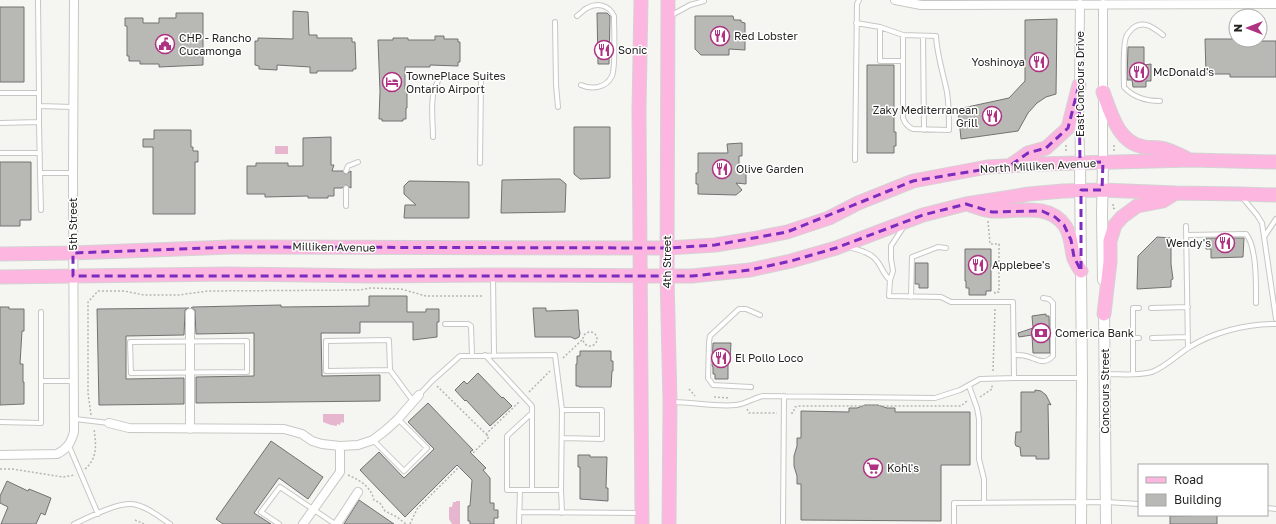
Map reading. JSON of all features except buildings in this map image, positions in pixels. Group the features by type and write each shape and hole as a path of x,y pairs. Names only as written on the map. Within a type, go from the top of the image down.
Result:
{"main road":[{"path":"641,0 639,104 642,518"},
{"name":"4th Street","path":"668,0 667,276 670,402 669,524"},
{"path":"1011,165 1028,153 1046,148 1068,128 1079,85"},
{"path":"1103,92 1115,125 1122,135 1143,147 1160,148 1191,160"},
{"name":"North Milliken Avenue","path":"668,248 715,245 787,232 829,218 858,203 914,181 980,168 1011,165 1191,160 1276,162"},
{"path":"0,277 228,274 370,276 692,276 750,270 791,261 842,245 923,215 966,204 1029,194 1102,190 1276,196"},
{"path":"1104,314 1110,262 1110,241 1115,225 1122,217 1137,206 1163,200 1176,193"},
{"path":"966,204 992,212 1025,209 1042,211 1055,217 1064,225 1071,240 1074,257 1081,272"},
{"name":"Milliken Avenue","path":"0,254 74,254 231,247 668,248"}],"street":[{"name":"5th Street","path":"68,446 74,432 75,420 73,276 74,0"},
{"path":"895,0 921,5 1103,4 1153,2 1276,4"},
{"name":"East Concours Drive","path":"1080,4 1080,163"},
{"name":"East Concours Drive","path":"1103,4 1103,162"},
{"name":"Concours Street","path":"1103,162 1102,190 1106,524"},
{"path":"1080,163 1082,378 1081,524"},
{"path":"190,313 190,429"},
{"path":"109,423 130,428 284,429 302,434 322,444 340,446 358,445 373,440 398,419 419,395"},
{"path":"0,455 57,454 68,446"},
{"path":"303,524 340,472 340,446"},
{"path":"336,524 358,492"}],"lane":[{"path":"38,0 40,210"},
{"path":"668,17 690,5 704,1 702,0"},
{"path":"855,160 856,23 857,4 859,0"},
{"path":"577,16 586,8 595,5 605,6 612,10 614,16 614,67 612,77 599,87 586,87 581,85"},
{"path":"555,22 556,86 558,107"},
{"path":"856,23 903,35 936,36 936,48 947,91 949,130 924,130 910,128 903,118 903,35"},
{"path":"1160,101 1147,101 1128,92 1124,87 1124,47 1126,35 1135,27 1143,24 1152,27 1163,35"},
{"path":"880,28 880,61 903,61"},
{"path":"924,36 924,130"},
{"path":"433,137 433,94 438,81"},
{"path":"480,163 481,81"},
{"path":"0,93 39,93"},
{"path":"39,106 73,106"},
{"path":"0,123 39,122"},
{"path":"0,154 40,153"},
{"path":"346,171 348,166 358,162"},
{"path":"40,173 73,173"},
{"path":"346,188 346,206"},
{"path":"1240,194 1262,223 1276,319"},
{"path":"1264,237 1276,218"},
{"path":"908,220 891,246 893,272 890,280 889,296 940,297 951,302 1013,302 1014,378"},
{"path":"1186,226 1188,348"},
{"path":"1186,235 1246,234 1250,238 1255,267 1256,303"},
{"path":"842,245 869,254 878,262 884,274 890,280"},
{"path":"911,297 912,257 938,247 946,248"},
{"path":"492,275 494,355"},
{"path":"1014,355 1022,355 1043,362 1052,356 1053,303 1049,299 1043,298"},
{"path":"1152,308 1188,307"},
{"path":"1133,374 1133,308 1139,308"},
{"path":"751,386 713,385 708,378 709,342 710,336 739,309 746,309 760,315"},
{"path":"0,422 41,423 41,312"},
{"path":"445,324 468,324 471,326 472,355"},
{"path":"1105,374 1133,374 1151,372 1161,368 1188,348 1202,340 1253,325 1276,324"},
{"path":"1152,338 1188,337"},
{"path":"1133,338 1139,338"},
{"path":"390,370 326,371 326,341 389,340 390,370 413,402"},
{"path":"190,341 247,341 247,372 131,373 130,342 190,341"},
{"path":"485,355 532,406 532,490"},
{"path":"419,395 460,356 555,355 562,410 562,513"},
{"path":"670,402 689,402 703,405 738,405 763,396 935,398 969,386 980,379 1082,378"},
{"path":"41,381 75,381"},
{"path":"969,386 974,398 978,420 979,459 984,478 984,503"},
{"path":"783,524 784,396"},
{"path":"562,410 602,410 602,439 562,438"},
{"path":"532,413 507,436 507,490 561,490"},
{"path":"373,440 404,471 427,448 398,419"},
{"path":"75,420 109,423"},
{"path":"68,446 98,514"},
{"path":"279,524 261,512 280,487 336,524"},
{"path":"519,524 520,490"},
{"path":"954,524 954,503 1106,502 1138,504"},
{"path":"74,524 114,507 130,504 148,509 170,524"},
{"path":"519,512 642,518"}],"path":[{"path":"1114,145 1114,151"},
{"path":"1066,146 1066,152"},
{"path":"714,397 735,398 739,396 749,413 793,413 795,407 799,406 961,406 967,400 982,396 992,389 995,292 999,292 999,244 990,244 988,219"},
{"path":"486,434 583,339 584,335 590,332 594,333 597,339 595,343 591,345 585,343 583,339"},
{"path":"410,524 421,504 489,437 432,381"},
{"path":"689,389 694,396 700,397"},
{"path":"340,472 363,482 373,494 374,500 380,503 385,511 397,517 406,524"},
{"path":"135,520 144,524"}],"highlighted area":[{"path":"1079,85 1080,163 1103,162 1102,190 1081,190 1081,271 1074,257 1071,240 1064,225 1055,217 1042,211 992,212 966,204 923,215 836,248 791,261 750,270 692,276 73,276 73,253 231,247 668,248 715,245 787,232 913,181 1011,165 1028,153 1046,148 1068,128"}],"shaded area":[{"path":"275,146 288,146 288,154 275,154"},
{"path":"323,414 344,414 344,423 341,422 340,425 337,424 337,426 323,422"},
{"path":"460,501 460,524 452,524 449,519 449,507 452,507 453,502"}],"place":[{"name":"Red Lobster","path":"720,36"},
{"name":"CHP - Rancho Cucamonga","path":"165,44"},
{"name":"Sonic","path":"604,50"},
{"name":"Yoshinoya","path":"1039,62"},
{"name":"McDonald's","path":"1139,72"},
{"name":"TownePlace Suites Ontario Airport","path":"392,82"},
{"name":"Zaky Mediterranean Grill","path":"992,116"},
{"name":"Olive Garden","path":"722,169"},
{"name":"Wendy's","path":"1225,243"},
{"name":"Applebee's","path":"978,265"},
{"name":"Comerica Bank","path":"1041,333"},
{"name":"El Pollo Loco","path":"721,358"},
{"name":"Kohl's","path":"873,468"}]}
